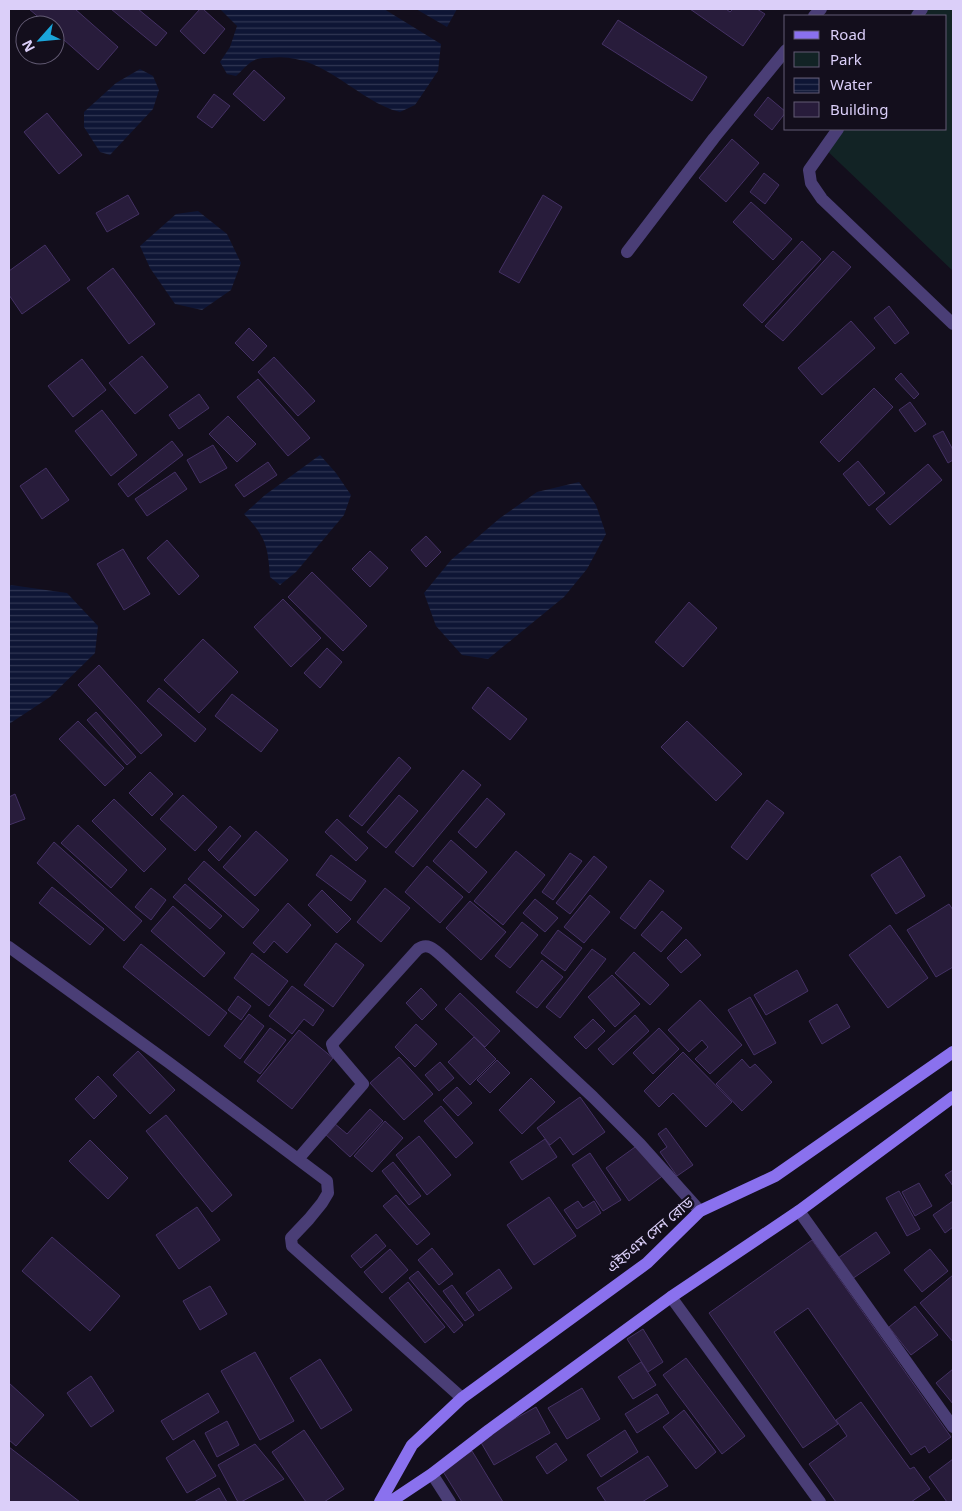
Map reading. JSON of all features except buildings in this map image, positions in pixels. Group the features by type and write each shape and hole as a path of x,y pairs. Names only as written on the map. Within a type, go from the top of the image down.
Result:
{"main road":[{"name":"এইচএম সেন রোড","path":"380,1502 412,1444 462,1398 647,1263 700,1211 775,1176 953,1052"},
{"path":"390,1502 432,1474 671,1297 799,1211 953,1097"}],"street":[{"path":"627,252 714,138 784,52"},
{"path":"837,130 809,170 811,183 822,199 953,324"},
{"path":"298,1159 363,1084 334,1050 332,1044 418,949 428,945 593,1097 640,1144 700,1211"},
{"path":"9,947 168,1062 327,1182 328,1193 309,1219 291,1238 292,1246 462,1398"},
{"path":"799,1211 953,1427"},
{"path":"671,1297 820,1502"},
{"path":"432,1474 450,1502"}],"green space":[{"path":"914,9 953,9 953,271 820,144 830,130 947,130 947,15 910,15"}],"water":[{"path":"220,9 384,9 441,44 438,71 415,105 400,112 383,106 322,68 305,61 288,58 260,58 251,62 236,76 227,74 220,62 230,47 237,26"},
{"path":"416,9 457,9 447,27"},
{"path":"140,69 153,76 159,90 153,109 110,155 100,152 84,127 84,112 116,83"},
{"path":"198,211 227,234 241,263 231,290 202,310 175,304 150,268 140,246 176,214"},
{"path":"320,455 336,473 351,495 344,515 296,572 280,585 270,577 267,550 264,542 257,529 244,514 265,495"},
{"path":"579,482 596,505 606,534 587,569 564,597 488,659 462,655 436,626 424,593 451,560 500,518 537,492"},
{"path":"11,585 67,593 98,626 95,653 50,697 9,724 9,587"}]}
